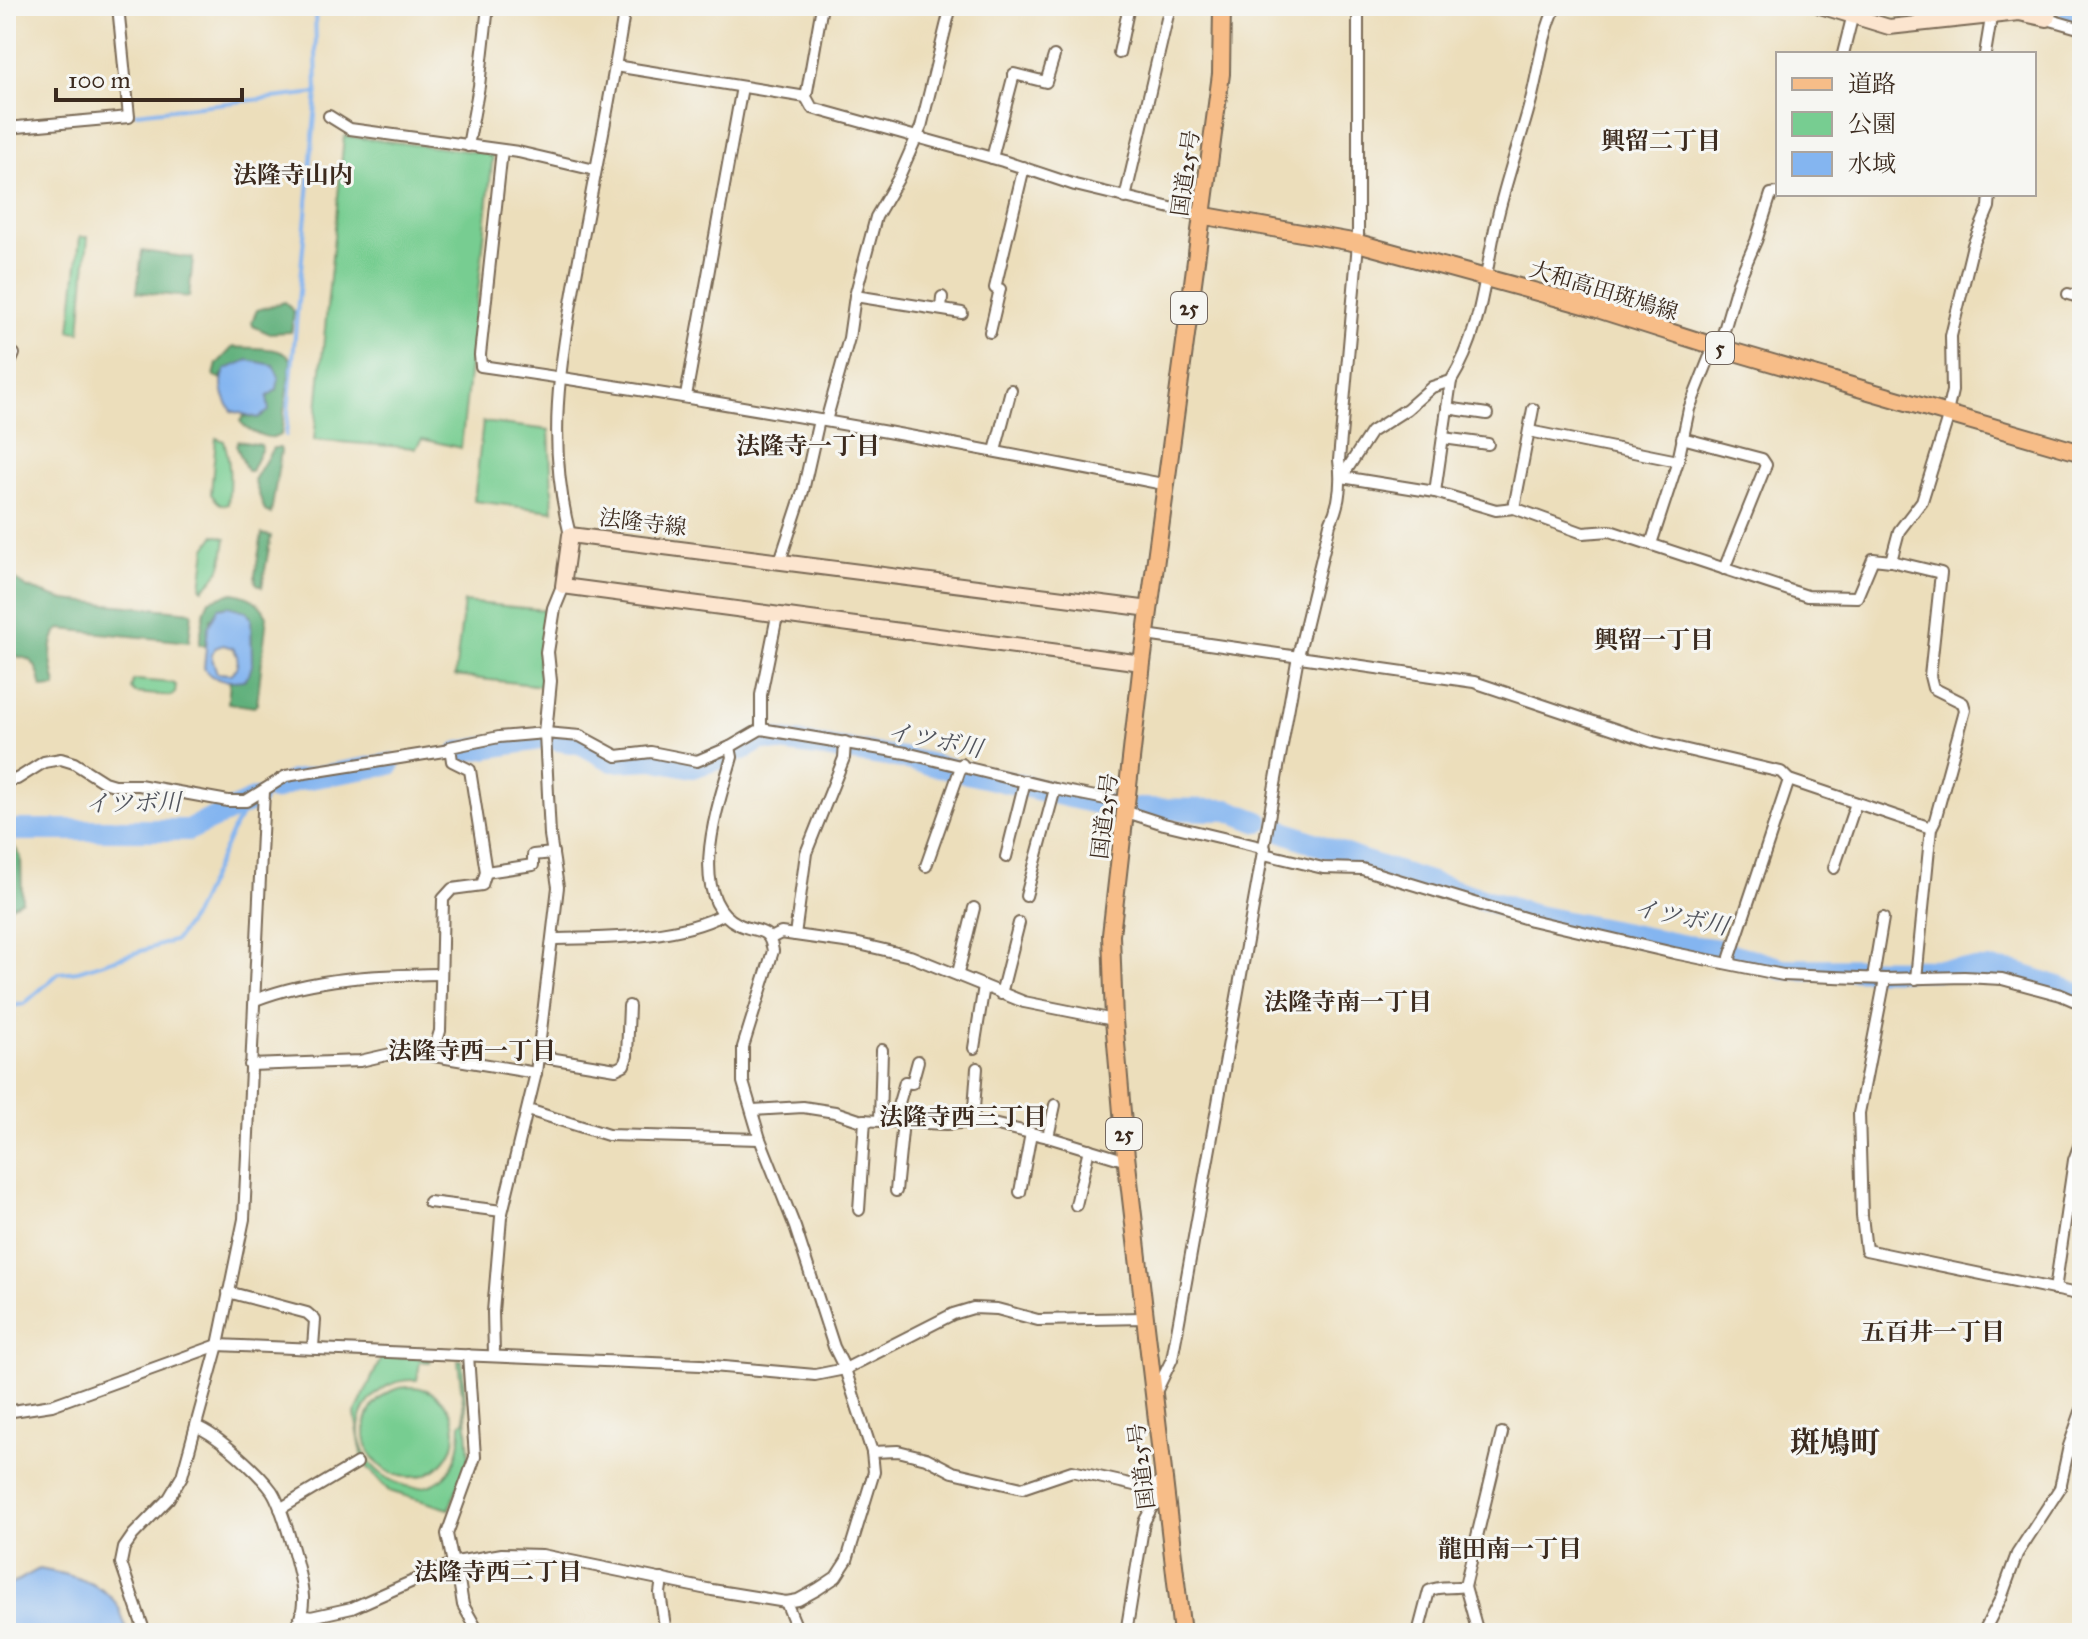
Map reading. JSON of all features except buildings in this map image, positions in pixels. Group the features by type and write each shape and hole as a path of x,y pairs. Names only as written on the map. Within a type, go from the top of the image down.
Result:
{"main road":[{"name":"国道25号","path":"1182,1633 1127,1161 1114,1020 1111,935 1142,663 1221,74 1222,6"},
{"path":"1820,6 1889,27 2019,13 2049,13"},
{"name":"大和高田斑鳩線","path":"1200,215 1358,243 1588,306 1714,346 2082,453"},
{"name":"法隆寺線","path":"563,586 570,535 1150,609"},
{"path":"563,586 1142,663"}],"street":[{"path":"6,128 129,117 118,6"},
{"path":"468,146 479,86 488,6"},
{"path":"570,535 558,463 558,377 625,6"},
{"path":"822,6 806,97 812,108 1024,167 1065,182 1200,215"},
{"path":"780,561 849,338 855,296 876,217 898,179 921,127 951,6"},
{"path":"1119,53 1129,6"},
{"path":"1125,198 1170,6"},
{"path":"1155,1395 1172,1359 1298,656 1330,524 1337,510 1342,477 1339,460 1358,243 1358,6"},
{"path":"1435,492 1451,381 1465,358 1477,323 1496,223 1531,100 1549,20 1556,6"},
{"path":"1950,22 1955,6"},
{"path":"2049,13 2082,29"},
{"path":"1844,52 1852,18"},
{"path":"1985,52 1991,18"},
{"path":"992,158 1014,74 1046,82 1054,56"},
{"path":"615,66 806,97"},
{"path":"686,396 742,87"},
{"path":"329,116 350,129 502,150 595,170"},
{"path":"502,150 481,366 686,396 1168,485"},
{"path":"990,332 1000,289 995,288 1024,167"},
{"path":"1651,544 1678,461 1689,409 1714,346 1723,334 1738,282 1756,241 1771,194 1776,193"},
{"path":"1891,561 1899,531 1922,501 1948,414 1952,391 1951,336 1973,245 1983,226 1990,196"},
{"path":"2068,294 2082,298"},
{"path":"855,296 942,303 962,313"},
{"path":"6,372 14,354"},
{"path":"1342,477 1371,432 1407,409 1432,387 1451,381"},
{"path":"995,451 1011,390"},
{"path":"1447,408 1487,414"},
{"path":"1514,508 1533,409"},
{"path":"1529,431 1678,461"},
{"path":"1443,438 1488,444"},
{"path":"1682,438 1762,459 1766,465 1724,569"},
{"path":"1342,477 1435,492 1496,510 1514,508 1583,533 1610,531 1807,596 1857,597 1873,559 1941,573 1930,676 1933,688 1963,703 1965,710 1931,828 1916,973"},
{"path":"494,1355 493,1312 502,1211 536,1073 558,887 545,733 550,681 547,652 554,608 563,586"},
{"path":"761,729 761,695 777,616"},
{"path":"1146,635 1474,682 1653,742 1781,772 1789,780 1931,828"},
{"path":"6,780 17,779 44,762 61,759 114,785 139,785 228,801 246,801 286,776 450,750 450,747 499,737 545,733 580,736 617,756 651,752 697,761 761,729 960,769 1124,807 1164,824 1323,868 1362,869 1531,920 1732,957 1783,975 1916,973 2002,979 2082,1004"},
{"path":"301,1615 311,1617 352,1608 455,1563 502,1554 542,1555 786,1602 798,1600 836,1577 847,1560 874,1472 872,1452 795,1227 760,1139 743,1082 743,1047 773,951 771,938 724,914 714,894 708,865 710,836 732,757 730,747"},
{"path":"795,935 806,853 845,747"},
{"path":"433,1054 440,1031 443,899 452,889 482,885 486,872 470,770 452,761 450,750"},
{"path":"926,866 960,769"},
{"path":"1732,957 1789,780"},
{"path":"1006,857 1024,785"},
{"path":"145,1633 121,1563 124,1548 169,1498 182,1476 218,1345 244,1219 264,791"},
{"path":"1026,896 1054,793"},
{"path":"1834,868 1856,803"},
{"path":"486,872 533,865 533,855 553,853"},
{"path":"958,973 974,908"},
{"path":"553,939 630,938 711,921 724,914"},
{"path":"1883,918 1859,1113 1866,1250 2082,1295"},
{"path":"1001,994 1019,923"},
{"path":"771,938 781,933 859,944 910,956 1024,1002 1114,1020"},
{"path":"255,1000 279,991 369,975 441,974"},
{"path":"974,1048 984,986"},
{"path":"537,1056 616,1069 624,1065 629,1006"},
{"path":"880,1120 882,1050"},
{"path":"250,1065 360,1061 404,1051 536,1073"},
{"path":"896,1191 898,1121 905,1082 912,1083 918,1061"},
{"path":"973,1122 977,1068"},
{"path":"1048,1137 1055,1105"},
{"path":"753,1110 803,1107 865,1120 947,1124 973,1122 1048,1137 1127,1161"},
{"path":"528,1110 608,1135 760,1139"},
{"path":"859,1210 865,1120"},
{"path":"1020,1192 1031,1133"},
{"path":"2055,1290 2074,1160 2082,1138"},
{"path":"1076,1205 1089,1149"},
{"path":"429,1202 502,1211"},
{"path":"228,1292 307,1313 315,1320 313,1347"},
{"path":"6,1412 52,1405 218,1345 701,1365 815,1375 845,1369 953,1314 973,1308 997,1309 1038,1320 1145,1318"},
{"path":"468,1355 475,1457 447,1534 463,1605 479,1633"},
{"path":"1983,1633 2001,1598 2017,1554 2060,1488 2069,1446 2082,1409"},
{"path":"197,1427 221,1441 258,1474 273,1493 303,1597 301,1615 294,1633"},
{"path":"1478,1633 1465,1586 1502,1433"},
{"path":"872,1452 898,1451 926,1458 953,1472 1022,1488 1072,1471 1143,1487 1166,1482"},
{"path":"280,1509 357,1463"},
{"path":"1126,1633 1144,1522 1166,1482"},
{"path":"662,1579 660,1593 666,1633"},
{"path":"1418,1633 1429,1591 1465,1586"},
{"path":"786,1602 796,1626 795,1633"}],"green space":[{"path":"344,136 493,154 461,448 422,439 416,448 314,440"},
{"path":"80,237 88,237 80,332 70,331"},
{"path":"142,251 193,258 189,297 137,292"},
{"path":"285,302 294,312 291,332 268,333 253,326 257,310"},
{"path":"233,347 272,350 291,359 281,435 271,437 259,434 240,421 244,416 258,418 268,395 276,390 222,375 222,379 214,376 217,364"},
{"path":"483,422 549,430 553,511 474,501"},
{"path":"216,438 224,441 228,457 228,504 225,505 211,494"},
{"path":"238,441 261,445 251,471 247,471 236,445"},
{"path":"273,448 280,448 281,451 271,514 265,511 254,480"},
{"path":"262,534 271,536 262,587 256,583 255,575"},
{"path":"215,535 226,538 223,561 215,577 203,589 206,548"},
{"path":"6,573 28,588 64,600 192,612 189,642 61,629 56,632 51,652 56,685 42,688 33,662 6,655"},
{"path":"233,593 253,600 267,616 257,704 254,707 228,703 230,681 252,665 251,618 247,611 211,618 205,646 199,644 209,600"},
{"path":"464,602 545,610 538,667 543,686 455,676"},
{"path":"133,681 172,683 176,685 175,693 171,696 135,693 131,689"},
{"path":"6,834 21,857 22,900 6,909"},
{"path":"382,1356 431,1359 430,1362 420,1362 417,1380 390,1385 374,1396 359,1427 363,1451 377,1470 397,1483 419,1487 440,1480 455,1460 461,1423 465,1420 458,1360 462,1360 469,1456 449,1509 389,1491 363,1462 355,1414"},
{"path":"410,1387 427,1391 442,1400 451,1415 455,1432 451,1449 442,1464 427,1473 410,1477 393,1473 378,1464 369,1449 365,1432 369,1415 378,1400 393,1391"}],"water":[{"path":"248,360 273,365 279,377 277,389 267,397 269,411 258,418 232,411 223,390 222,379 226,369"},
{"path":"228,606 246,611 251,618 252,665 244,680 216,678 204,668 208,627 218,608","holes":["223,645 233,648 237,658 236,668 230,674 217,673 211,655 215,648"]},
{"path":"39,1569 91,1583 109,1595 118,1606 128,1633 6,1633 6,1587"}],"waterway":[{"path":"136,113 317,93 315,6"},
{"path":"2070,11 2082,16"},
{"path":"286,435 317,93"},
{"name":"イツボ川","path":"742,750 761,739 767,739 903,758 1117,808"},
{"name":"イツボ川","path":"459,752 535,740"},
{"name":"イツボ川","path":"557,740 582,744 613,761 653,759 692,767 721,758"},
{"name":"イツボ川","path":"274,790 293,781 390,764"},
{"name":"イツボ川","path":"6,830 188,830 255,799"},
{"path":"6,1007 24,1004 59,973 78,971 176,940 194,914 235,825 252,802"},
{"name":"イツボ川","path":"1139,809 1228,810 1259,822"},
{"name":"イツボ川","path":"1280,830 1359,860 1532,915 1714,949 1783,969 1988,970 2016,973 2082,995"}],"district":[{"name":"興留二丁目","path":"1661,141"},
{"name":"法隆寺山内","path":"293,175"},
{"name":"法隆寺一丁目","path":"808,446"},
{"name":"興留一丁目","path":"1654,640"},
{"name":"法隆寺南一丁目","path":"1348,1002"},
{"name":"法隆寺西一丁目","path":"472,1051"},
{"name":"法隆寺西三丁目","path":"963,1117"},
{"name":"五百井一丁目","path":"1933,1332"},
{"name":"斑鳩町","path":"1835,1443"},
{"name":"龍田南一丁目","path":"1510,1549"},
{"name":"法隆寺西二丁目","path":"498,1572"}]}
